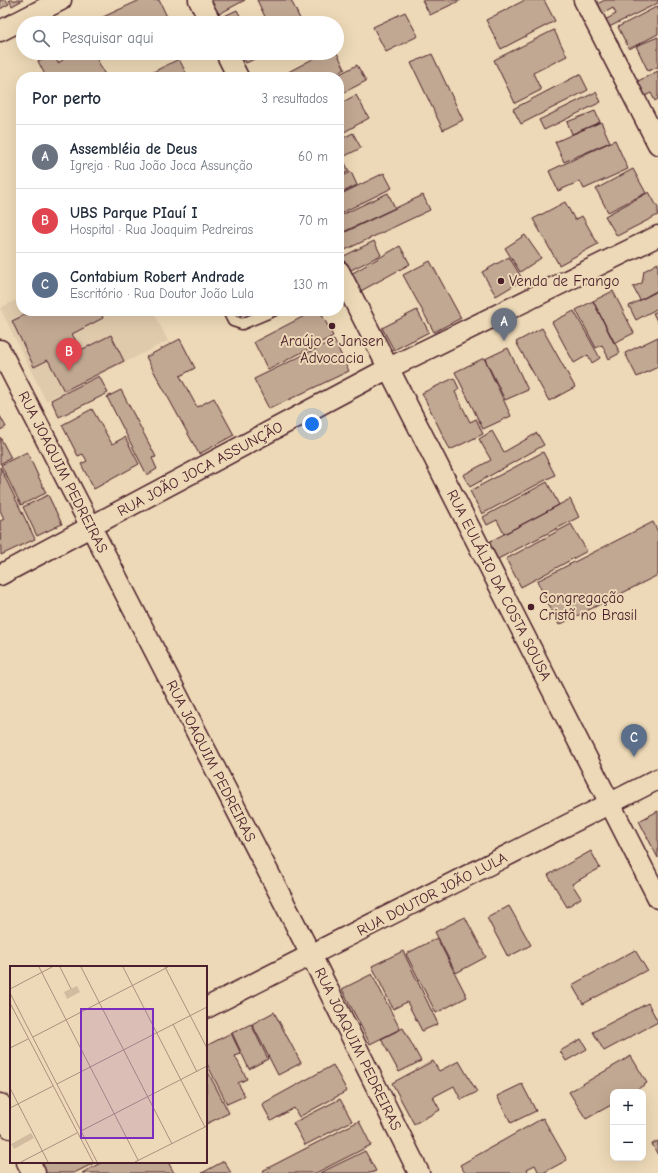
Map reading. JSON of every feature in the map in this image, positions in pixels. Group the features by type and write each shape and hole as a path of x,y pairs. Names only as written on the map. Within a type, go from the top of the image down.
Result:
{"main road":[{"path":"29,1163 34,1173"}],"street":[{"path":"30,16 61,0"},
{"path":"199,0 207,16"},
{"path":"584,0 658,144"},
{"path":"0,32 16,24"},
{"path":"230,60 236,72"},
{"name":"RUA JOÃO JOCA ASSUNÇÃO","path":"0,575 389,368 658,236"},
{"name":"RUA EULÁLIO DA COSTA SOUSA","path":"344,284 389,368 658,898"},
{"name":"RUA JOAQUIM PEDREIRAS","path":"0,350 311,955 419,1173"},
{"name":"RUA DOUTOR JOÃO LULA","path":"207,1007 658,779"}],"lane":[{"path":"231,316 234,321 242,324 261,316"}],"shaded area":[{"path":"16,300 16,316 156,316 168,341 46,401 0,308"}],"building":[{"path":"0,0 6,0 9,4 0,9"},
{"path":"9,0 23,0 12,6"},
{"path":"140,0 159,0 167,16 105,16"},
{"path":"211,0 245,0 219,14"},
{"path":"257,0 291,0 299,16 265,16"},
{"path":"422,0 461,0 430,15"},
{"path":"525,0 544,0 555,21 501,49 486,20"},
{"path":"605,0 658,0 658,3 607,28 603,21 616,14 613,8 602,14 597,4"},
{"path":"658,6 658,34 629,49 618,27"},
{"path":"237,10 240,16 224,16"},
{"path":"405,12 418,36 386,52 373,27"},
{"path":"554,30 567,56 533,73 541,90 515,103 494,60"},
{"path":"658,37 658,67 648,71 636,46"},
{"path":"432,54 463,120 443,130 411,63"},
{"path":"56,60 58,63 63,60 98,60 104,72 44,72 38,61"},
{"path":"180,60 186,72 153,72"},
{"path":"245,60 252,60 246,63"},
{"path":"311,60 340,60 345,69 339,72 288,72"},
{"path":"357,65 366,81 344,92 344,72"},
{"path":"658,71 658,99 655,101 651,93 641,98 634,83"},
{"path":"580,74 588,90 521,124 513,109"},
{"path":"596,92 601,102 544,130 539,120"},
{"path":"356,95 369,118 344,132 344,101"},
{"path":"595,111 600,122 572,134 567,122"},
{"path":"601,122 610,142 564,162 555,142"},
{"path":"353,133 361,148 344,156 344,138"},
{"path":"615,140 628,169 584,189 580,181 558,191 549,171"},
{"path":"344,161 349,171 344,174"},
{"path":"633,169 646,193 608,212 596,189"},
{"path":"351,172 357,185 344,192 344,176"},
{"path":"384,173 392,188 344,212 344,193"},
{"path":"649,192 658,208 658,215 617,236 605,216"},
{"path":"388,193 395,208 344,232 344,214"},
{"path":"423,195 430,210 345,250 344,233"},
{"path":"565,202 575,220 582,216 598,244 559,265 533,219"},
{"path":"525,235 541,258 520,272 505,248"},
{"path":"374,241 381,255 347,272 344,266 344,256"},
{"path":"400,246 410,264 359,292 349,275"},
{"path":"509,257 523,280 496,296 482,272"},
{"path":"430,261 461,318 434,332 403,275"},
{"path":"658,263 658,290 640,300 633,287 642,283 644,271"},
{"path":"613,291 634,333 614,343 593,301"},
{"path":"658,291 658,308 636,320 629,306"},
{"path":"593,301 620,353 609,359 602,345 596,348 576,310"},
{"path":"417,310 429,332 394,350 382,328"},
{"path":"574,311 600,358 592,363 588,355 574,363 552,322"},
{"path":"658,311 658,323 653,313"},
{"path":"22,316 102,316 103,318 72,334 81,350 111,335 124,361 64,391 48,360 34,367 12,321"},
{"path":"304,316 323,316 333,336 268,370 254,342"},
{"path":"542,328 575,387 549,401 516,342"},
{"path":"658,337 658,367 637,377 625,353"},
{"path":"180,339 195,368 180,376 197,407 214,398 234,435 199,454 146,357"},
{"path":"334,340 349,371 269,409 254,379"},
{"path":"508,348 528,390 505,400 485,359"},
{"path":"484,358 511,416 483,429 455,372"},
{"path":"99,376 108,393 59,417 51,400"},
{"path":"454,378 459,389 455,392 470,422 476,419 483,434 450,450 422,393"},
{"path":"121,390 156,457 152,458 157,469 147,475 107,397"},
{"path":"92,409 112,444 125,437 139,464 94,489 81,464 87,461 83,454 78,456 62,425"},
{"path":"0,416 6,427 0,430"},
{"path":"492,431 504,452 537,433 544,445 470,487 463,475 491,460 479,439"},
{"path":"0,437 11,458 0,464"},
{"path":"27,452 46,493 21,505 1,465"},
{"path":"543,452 555,475 482,514 470,491"},
{"path":"0,467 35,539 1,555 0,521 4,519 0,510"},
{"path":"547,482 559,505 504,534 497,520 487,525 483,517"},
{"path":"48,495 62,524 37,536 23,507"},
{"path":"570,499 579,517 496,560 487,543"},
{"path":"653,522 658,532 658,575 559,625 537,581"},
{"path":"571,524 587,551 521,587 506,559"},
{"path":"658,811 658,858 639,821"},
{"path":"591,851 600,868 572,884 581,898 567,907 548,875"},
{"path":"509,906 531,945 508,957 487,918"},
{"path":"465,917 486,957 456,973 435,932"},
{"path":"437,938 467,997 436,1013 406,954"},
{"path":"635,950 647,970 583,1004 572,985"},
{"path":"403,951 438,1024 422,1031 407,1002 393,1009 372,966"},
{"path":"372,974 400,1029 370,1044 342,989"},
{"path":"648,1003 658,1022 604,1051 593,1032"},
{"path":"274,1012 301,1063 278,1075 252,1024"},
{"path":"251,1024 268,1059 249,1069 232,1033"},
{"path":"403,1028 421,1061 399,1072 381,1039"},
{"path":"231,1033 241,1054 235,1056 247,1079 238,1083 245,1096 227,1104 207,1064 207,1045"},
{"path":"581,1039 587,1049 566,1061 560,1051"},
{"path":"631,1056 647,1083 638,1089 610,1089 610,1106 586,1119 569,1092"},
{"path":"433,1061 439,1071 459,1061 477,1092 461,1100 454,1086 433,1097 440,1110 414,1124 392,1083"},
{"path":"333,1065 347,1091 299,1117 294,1108 271,1121 262,1104"},
{"path":"207,1070 229,1113 207,1124"},
{"path":"522,1084 536,1111 511,1123 497,1096"},
{"path":"340,1099 352,1121 305,1145 293,1123"},
{"path":"543,1118 567,1160 543,1173 539,1173 535,1165 527,1169 529,1173 465,1173 460,1165"},
{"path":"359,1121 371,1145 316,1173 263,1173 262,1171"},
{"path":"658,1141 658,1155 652,1144"},
{"path":"365,1151 376,1171 371,1173 320,1173"},
{"path":"224,1161 231,1173 202,1173"},
{"path":"44,1163 94,1163 74,1173 44,1173 40,1165"},
{"path":"100,1163 169,1163 174,1173 82,1173"}],"place":[{"name":"Venda de Frango","path":"501,281"},
{"name":"Araújo e Jansen Advocacia","path":"332,326"},
{"name":"Assembléia de Deus","path":"504,341"},
{"name":"UBS Parque PIauí I","path":"69,371"},
{"name":"Congregação Cristã no Brasil","path":"531,607"},
{"name":"Contabium Robert Andrade","path":"634,757"}]}
